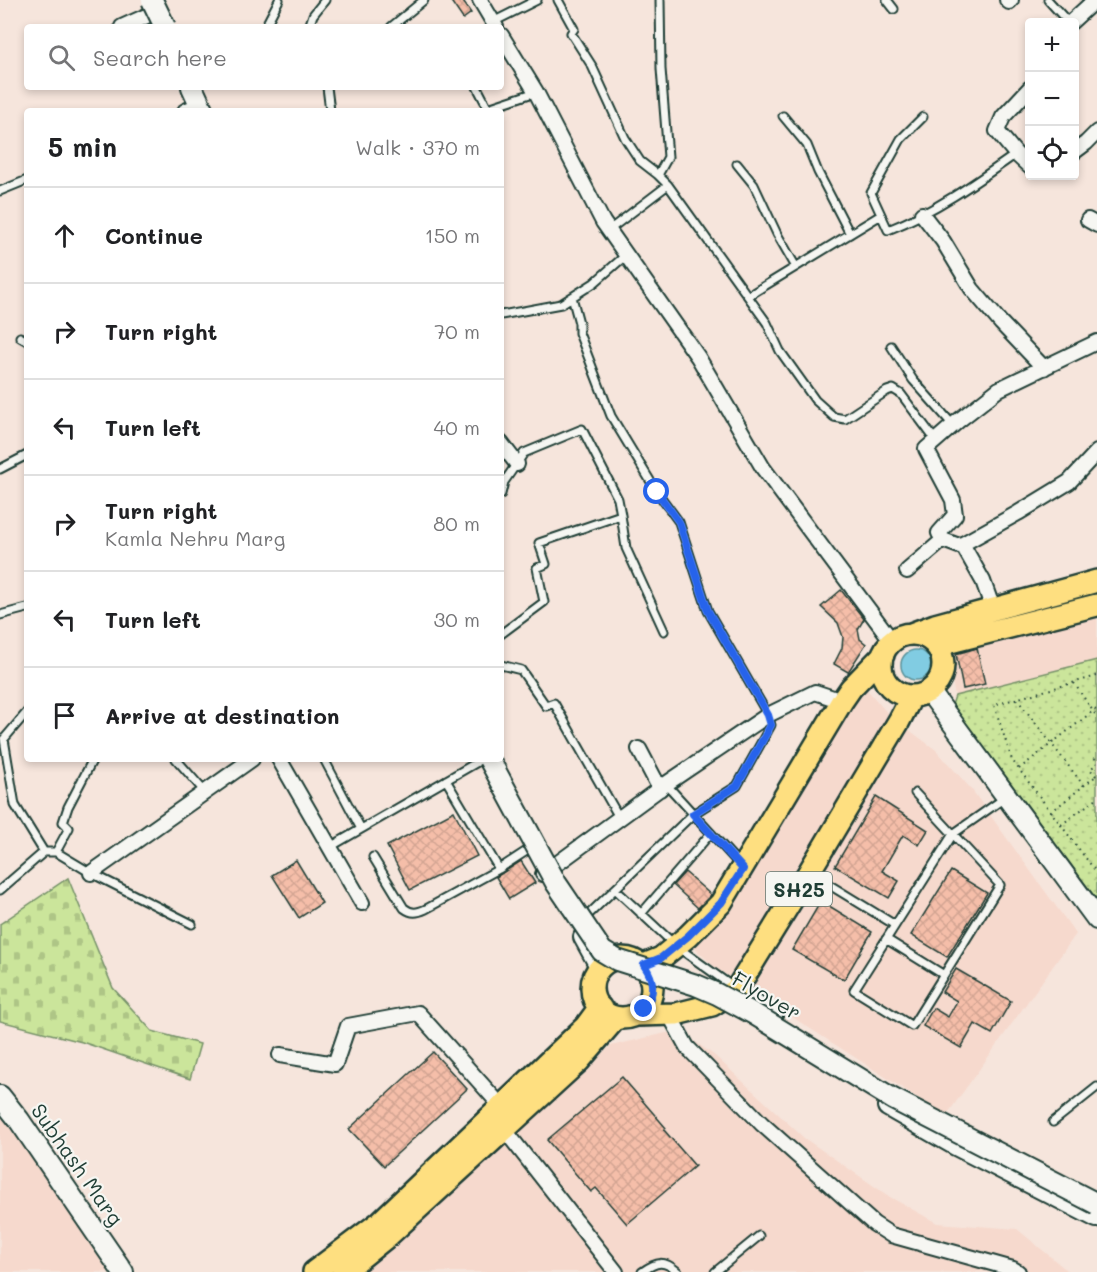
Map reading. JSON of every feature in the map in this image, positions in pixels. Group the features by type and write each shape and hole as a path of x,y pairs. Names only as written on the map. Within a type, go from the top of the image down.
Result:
{"main road":[{"path":"184,90 193,108"},
{"path":"192,90 194,108"},
{"path":"202,90 211,108"},
{"name":"SH25","path":"644,965 661,958 676,946 721,903 842,701 851,688 895,643 935,624 1097,581"},
{"path":"1097,605 946,643 940,652 923,636 895,643 881,666 886,683 901,694 920,694 1006,797 1097,919"},
{"name":"SH25","path":"618,1013 676,1014 712,1005 736,990 899,721 920,694 934,686 940,678 943,664 940,652"},
{"path":"487,762 528,850 564,886 606,946 622,957"},
{"path":"488,762 516,800 548,870 600,966"},
{"name":"Flyover","path":"488,762 556,883 602,951 617,960 717,994 893,1099 1097,1204"},
{"path":"343,1272 389,1234 424,1191 502,1107 586,1026 618,1013 644,1009 650,1000 653,987 650,974 644,965 633,959 622,957 611,959 600,966 593,978 591,988 594,999 618,1013"},
{"path":"736,990 878,1100 956,1145 1097,1217"},
{"path":"314,1272 504,1129 579,1061 618,1013"},
{"name":"Subhash Marg","path":"0,1096 122,1268"}],"street":[{"path":"480,0 495,24"},
{"path":"1007,0 1009,2 1011,0"},
{"path":"1075,18 1095,0"},
{"path":"130,24 158,14"},
{"path":"504,40 536,92 603,222 698,357 763,468 895,643"},
{"path":"1025,92 1003,117 997,131 1025,163"},
{"path":"1079,148 1097,132"},
{"path":"922,214 944,241 972,289 1044,368"},
{"path":"1097,342 999,389 926,449 953,500 955,515 939,533 943,540 959,546 963,544 1069,482 1097,452"},
{"path":"504,447 517,464"},
{"path":"907,571 943,540"},
{"path":"963,544 983,581 993,609"},
{"path":"548,870 663,786 768,715 815,692 842,701"},
{"path":"639,750 663,786"},
{"path":"91,873 248,762"},
{"path":"281,762 362,903"},
{"path":"280,1055 335,1064 348,1026 418,1013 502,1107"},
{"path":"669,1014 687,1047 720,1081 762,1124 874,1224 891,1235 1018,1272"},
{"path":"504,1129 616,1272"}],"lane":[{"path":"267,24 279,0"},
{"path":"310,24 313,15 325,0"},
{"path":"395,24 424,0"},
{"path":"495,24 537,0"},
{"path":"558,0 574,28 571,33 592,66 625,138 640,161 668,185 767,323 780,351 815,400 834,417 845,419 892,389 901,394 936,441"},
{"path":"658,175 668,157 661,69 660,0"},
{"path":"887,0 894,9"},
{"path":"1048,0 1066,18"},
{"path":"327,90 330,108"},
{"path":"478,90 484,108"},
{"path":"491,108 536,92"},
{"path":"783,116 807,145 818,172 850,234"},
{"path":"923,117 900,139 871,193 888,230 958,195 1016,154"},
{"path":"737,164 754,186 796,267"},
{"path":"0,191 24,181"},
{"path":"609,230 668,185"},
{"path":"748,296 881,215"},
{"path":"504,314 561,304 594,283 626,255"},
{"path":"572,297 579,323 579,333 611,416 657,492 679,522 708,611 768,715 771,725 737,786 693,814 586,917"},
{"path":"891,346 913,380 953,425"},
{"path":"504,482 524,453 582,429 618,499 626,548 664,631"},
{"path":"0,469 24,457"},
{"path":"504,632 544,602 537,567 546,564 539,543 621,515"},
{"path":"0,615 24,609"},
{"path":"504,666 521,670 546,706 554,703 620,819"},
{"path":"24,716 4,739 15,805 44,852"},
{"path":"56,852 69,828 63,822 68,807 91,762"},
{"path":"179,762 204,791"},
{"path":"326,762 360,829"},
{"path":"330,847 480,762"},
{"path":"446,780 499,869"},
{"path":"663,786 693,814 743,869"},
{"path":"915,793 952,834 1000,885 912,1026 854,990 952,834 1006,797"},
{"path":"641,914 711,834"},
{"path":"373,857 404,908 410,912 417,912 499,869 528,850"},
{"path":"1,887 44,852 56,852 91,873 192,924"},
{"path":"809,872 895,925"},
{"path":"615,890 676,946 736,990"},
{"path":"886,939 944,975"},
{"path":"1053,1122 1097,1087"},
{"path":"715,1272 759,1236"},
{"path":"642,1272 660,1263 669,1264 678,1272"}],"path":[{"path":"1097,676 994,705 1012,760 1097,873"},
{"path":"1074,683 1097,717"},
{"path":"1017,699 1084,786"},
{"path":"1019,769 1097,708"},
{"path":"1051,812 1097,776 1090,769 1097,764 1094,759 1097,757"},
{"path":"1061,825 1096,799 1097,803"}],"shaded area":[{"path":"1097,617 1097,660 955,696 947,655"},
{"path":"865,687 889,715 936,750 972,790 1076,934 946,1116 716,968 693,947 740,895"},
{"path":"679,1030 715,1056 804,1138 890,1197 937,1223 1017,1229 1069,1272 364,1272 611,1046"},
{"path":"0,1115 86,1227 115,1272 0,1272"}],"green space":[{"path":"1097,660 1097,900 951,708 955,696"},
{"path":"68,878 113,988 152,1031 200,1044 190,1079 82,1042 0,1021 0,924"}],"water":[{"path":"916,650 922,651 930,659 930,671 922,679 916,680 910,679 902,671 901,665 902,659 910,651"}],"building":[{"path":"450,0 462,0 471,13 463,19"},
{"path":"841,590 864,619 858,629 860,639 866,644 848,672 834,664 842,648 843,637 838,623 821,607"},
{"path":"977,648 985,684 963,689 956,654"},
{"path":"876,797 928,830 919,845 903,835 882,871 899,881 889,898 835,866"},
{"path":"454,811 477,856 410,890 387,846"},
{"path":"296,860 322,903 299,918 272,875"},
{"path":"521,861 535,883 509,899 496,877"},
{"path":"951,871 987,893 947,957 911,935"},
{"path":"685,872 711,895 698,908 673,885"},
{"path":"821,901 872,932 844,980 792,950"},
{"path":"956,969 1011,1001 992,1034 975,1024 961,1048 923,1026 933,1008 948,1017 957,1001 942,992"},
{"path":"433,1052 467,1089 384,1166 349,1129"},
{"path":"622,1077 695,1166 627,1224 596,1188 591,1192 547,1140"}],"route":[{"path":"644,1009 650,1000 653,987 650,974 644,965 661,958 688,936 721,903 743,869 693,814 737,786 771,725 768,715 708,611 679,522 657,492"}]}
